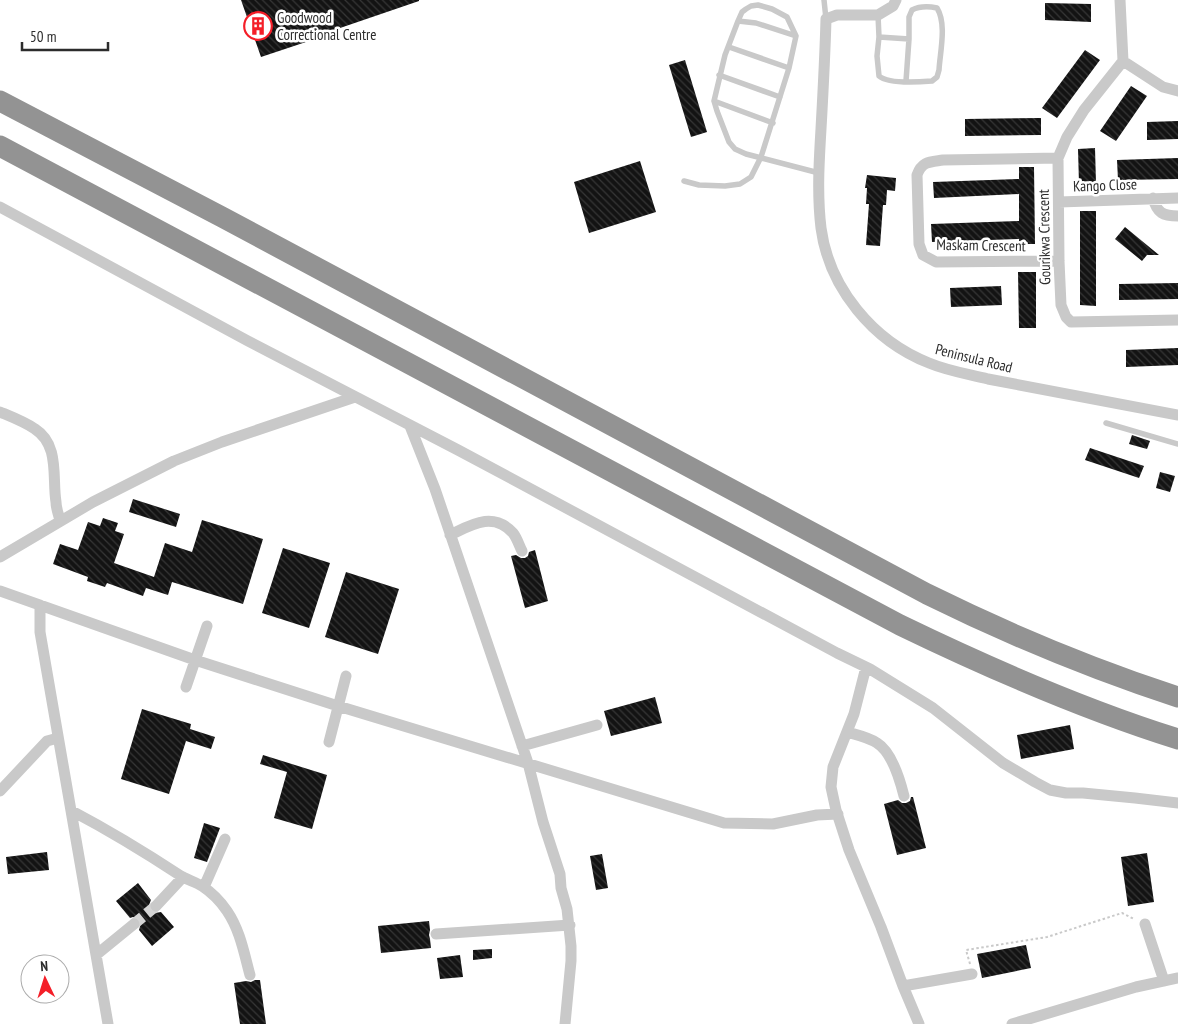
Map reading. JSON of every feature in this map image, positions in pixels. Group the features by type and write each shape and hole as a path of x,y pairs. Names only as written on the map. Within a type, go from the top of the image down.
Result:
{"highway":[{"path":"0,89 222,217"},
{"path":"0,101 222,217 927,594 988,623 1059,653 1178,697"},
{"path":"0,146 900,625 1022,682 1178,739"},
{"path":"0,157 137,219"}],"street":[{"path":"826,20 837,15 878,15 893,6 896,0"},
{"path":"1120,0 1123,61 1163,87 1178,91"},
{"name":"Peninsula Road","path":"826,20 819,173 821,228 831,266 844,292 862,316 882,336 929,363 963,373 1178,415"},
{"name":"Gourikwa Crescent","path":"1123,61 1084,110 1066,137 1058,158 1061,305 1066,317 1071,322 1178,320"},
{"name":"Maskam Crescent","path":"1058,158 943,160 928,162 920,168 917,175 919,244 923,255 928,259 936,262 1059,261"},
{"name":"Kango Close","path":"1153,198 1155,208 1161,213 1168,216 1178,216"},
{"name":"Kango Close","path":"1059,202 1178,198"},
{"path":"0,207 206,319 866,667 933,708 1003,762 1050,790 1178,803"},
{"path":"0,557 93,502 174,461 222,442 355,397"},
{"path":"0,412 37,430 51,450 54,464 56,502 60,521"},
{"path":"410,426 435,489 528,763 543,822 560,874 561,888 570,925 570,961 565,1024"},
{"path":"450,534 484,521 497,522 514,535 522,551"},
{"path":"0,591 195,660 338,706 724,823 773,824 817,815 838,814"},
{"path":"40,605 40,632 108,1024"},
{"path":"186,687 206,626"},
{"path":"866,667 854,714 833,767 832,787 849,850 882,926 903,986 919,1024"},
{"path":"329,742 346,676"},
{"path":"522,746 598,725"},
{"path":"847,732 879,744 890,758 899,777 904,796"},
{"path":"0,791 47,741 58,738"},
{"path":"72,811 112,832 183,877 204,887 226,910 235,925 250,976"},
{"path":"204,887 225,839"},
{"path":"156,906 183,877"},
{"path":"96,955 134,924"},
{"path":"1146,924 1164,981"},
{"path":"436,934 570,925"},
{"path":"903,986 972,974"},
{"path":"1012,1024 1136,987 1178,978"}],"lane":[{"name":"Peninsula Road","path":"824,0 826,20"},
{"path":"684,181 699,185 725,186 740,184 751,177 762,157 789,68 796,36 787,17 772,9 758,5 751,6 742,12 724,56 714,101 717,112 729,142 736,149 746,154 762,157 819,173"},
{"path":"878,15 879,37 877,56 879,76 887,80 919,82 932,82 937,77 939,70 942,22 940,13 936,8 925,6 912,10 909,17 906,81"},
{"path":"738,21 756,23 796,36"},
{"path":"879,37 909,40"},
{"path":"729,46 789,68"},
{"path":"719,75 780,97"},
{"path":"714,101 773,123"},
{"path":"1106,423 1178,444"}],"path":[{"path":"972,974 966,950 1046,937 1122,913 1146,924"}],"building":[{"path":"241,0 419,0 419,1 261,57"},
{"path":"1045,3 1091,4 1091,22 1045,20"},
{"path":"1085,50 1100,60 1057,118 1042,108"},
{"path":"685,60 707,132 691,137 669,65"},
{"path":"1131,86 1147,96 1116,141 1100,131"},
{"path":"1041,118 1041,135 965,136 965,119"},
{"path":"1178,121 1178,139 1147,140 1147,122"},
{"path":"1095,148 1096,183 1079,184 1078,149"},
{"path":"1178,158 1178,179 1118,180 1117,160"},
{"path":"640,161 656,212 589,233 574,182"},
{"path":"1019,167 1034,167 1035,244 1019,244 1019,239 932,242 931,224 1019,221 1019,194 934,198 933,182 1019,179"},
{"path":"867,175 896,178 895,191 887,190 886,205 883,205 880,246 866,245 869,204 866,204 867,188 865,188"},
{"path":"1080,211 1096,211 1096,306 1080,305"},
{"path":"1125,227 1159,255 1147,255 1142,261 1115,239"},
{"path":"1018,272 1036,272 1036,328 1019,328"},
{"path":"1178,283 1178,299 1119,300 1119,284"},
{"path":"1001,286 1002,305 951,307 950,288"},
{"path":"1178,348 1178,365 1126,367 1126,350"},
{"path":"1132,435 1150,441 1147,449 1129,444"},
{"path":"1090,448 1144,466 1139,478 1085,460"},
{"path":"1160,472 1175,476 1170,492 1156,488"},
{"path":"133,499 180,514 176,527 129,512"},
{"path":"103,518 118,523 115,531 124,534 114,563 154,577 165,543 192,552 202,520 263,539 243,604 172,582 168,595 146,588 143,596 107,583 105,587 87,581 88,577 53,564 60,544 78,550 88,522 100,526"},
{"path":"283,548 330,563 309,628 262,613"},
{"path":"535,550 548,601 525,608 511,556 516,555 525,558 529,552"},
{"path":"346,572 399,589 378,654 325,637"},
{"path":"655,697 662,723 611,736 604,711"},
{"path":"142,709 191,724 190,729 215,737 211,749 186,741 169,794 121,779"},
{"path":"1070,725 1074,749 1021,759 1017,735"},
{"path":"263,755 327,775 312,829 274,818 287,772 260,764"},
{"path":"911,797 913,797 926,848 897,855 884,804 898,800 906,803 910,801"},
{"path":"204,823 220,828 207,862 194,858"},
{"path":"47,852 49,870 8,874 6,857"},
{"path":"1147,853 1154,902 1128,906 1121,857"},
{"path":"602,854 608,888 596,890 590,856"},
{"path":"138,883 151,900 149,905 151,911 155,913 161,912 174,927 152,946 139,930 141,923 139,919 130,918 116,901"},
{"path":"429,921 431,948 381,953 378,926"},
{"path":"1026,945 1031,968 982,978 977,954"},
{"path":"492,949 492,958 473,960 473,950"},
{"path":"460,955 463,977 440,979 437,958"},
{"path":"260,980 266,1024 240,1024 234,983"}],"tunnel":[{"path":"134,924 156,906"}],"place":[{"name":"Goodwood Correctional Centre","path":"258,26"}]}
